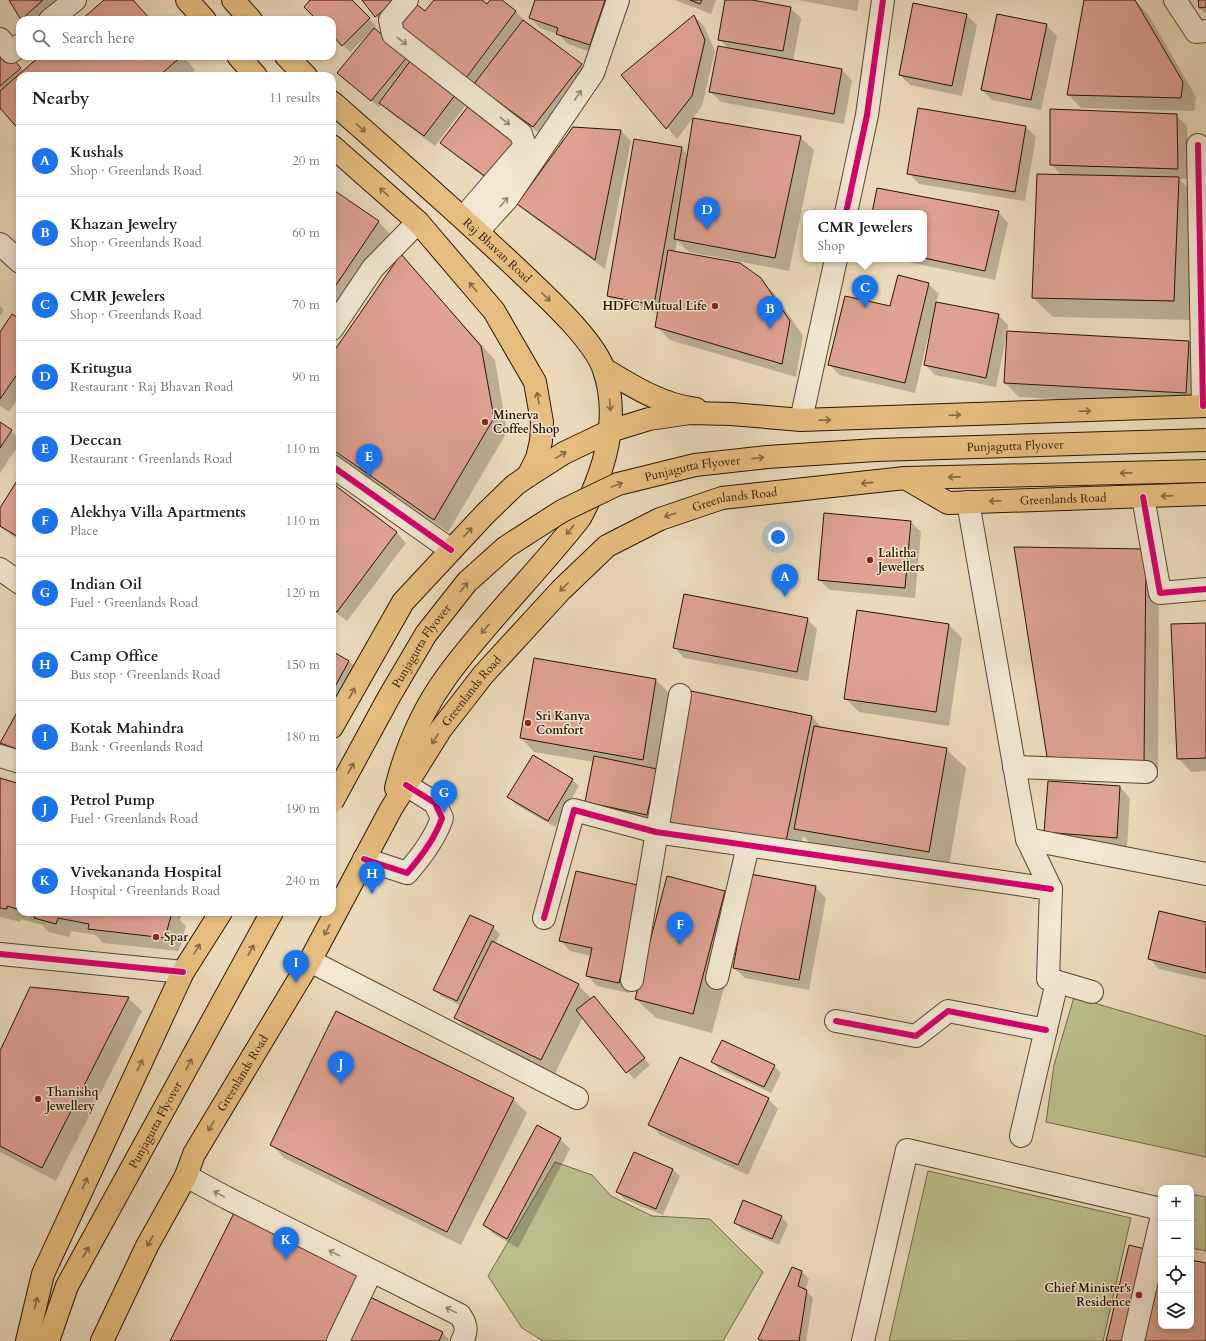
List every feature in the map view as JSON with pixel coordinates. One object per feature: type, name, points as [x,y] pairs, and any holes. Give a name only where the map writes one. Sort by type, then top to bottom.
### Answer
[{"type":"main road","points":[[187,0],[201,16]]},
{"type":"main road","points":[[232,0],[247,16]]},
{"type":"main road","points":[[242,60],[252,72]]},
{"type":"main road","points":[[290,60],[302,72]]},
{"type":"main road","name":"Raj Bhavan Road","points":[[336,106],[470,224],[571,322],[596,355],[604,369],[610,410],[610,431]]},
{"type":"main road","points":[[336,150],[418,222],[494,311],[535,382],[542,422],[541,441],[537,458],[528,476]]},
{"type":"main road","points":[[604,369],[643,393],[686,408],[731,414],[801,420],[1204,406]]},
{"type":"main road","points":[[336,720],[403,602],[485,514],[515,485],[564,453],[610,431],[649,419],[690,413],[731,414]]},
{"type":"main road","name":"Greenlands Road","points":[[391,809],[404,758],[422,718],[447,676],[580,518],[595,490],[605,461],[610,431]]},
{"type":"main road","name":"Punjagutta Flyover","points":[[336,795],[389,697],[426,634],[467,582],[506,547],[562,511],[618,484],[695,464],[767,457],[884,450],[1206,440]]},
{"type":"main road","points":[[905,478],[1206,471]]},
{"type":"main road","name":"Greenlands Road","points":[[336,912],[391,809],[441,729],[483,675],[561,590],[607,546],[660,519],[722,498],[905,478],[948,503],[1206,494]]},
{"type":"main road","points":[[27,1341],[43,1274],[183,972],[218,916]]},
{"type":"main road","name":"Punjagutta Flyover","points":[[48,1341],[67,1286],[270,916]]},
{"type":"main road","name":"Greenlands Road","points":[[102,1341],[147,1246],[186,1176],[194,1154],[310,961],[334,916]]},
{"type":"street","points":[[55,16],[75,0]]},
{"type":"street","points":[[407,0],[390,20],[393,34],[521,134],[525,146],[470,224]]},
{"type":"street","points":[[470,224],[507,199],[593,73],[618,0]]},
{"type":"street","points":[[847,210],[867,115],[883,0]]},
{"type":"street","points":[[1176,0],[1196,32],[1206,31]]},
{"type":"street","points":[[0,39],[11,52],[16,48]]},
{"type":"street","points":[[1198,145],[1204,406]]},
{"type":"street","points":[[336,323],[373,268],[418,222]]},
{"type":"street","points":[[0,244],[16,258]]},
{"type":"street","points":[[801,420],[835,262]]},
{"type":"street","points":[[336,469],[451,550]]},
{"type":"street","points":[[1143,497],[1160,593],[1206,589]]},
{"type":"street","points":[[968,502],[1027,839],[1051,889],[1048,979],[1092,992]]},
{"type":"street","points":[[0,569],[16,580]]},
{"type":"street","points":[[632,980],[680,695]]},
{"type":"street","points":[[0,756],[16,761]]},
{"type":"street","points":[[1014,767],[1146,772]]},
{"type":"street","points":[[364,859],[407,873],[416,863],[438,831],[442,818],[435,803],[406,785]]},
{"type":"street","points":[[544,918],[574,810],[656,832],[1051,889]]},
{"type":"street","points":[[1027,839],[1206,874]]},
{"type":"street","points":[[717,978],[748,846]]},
{"type":"street","points":[[0,954],[183,972]]},
{"type":"street","points":[[310,961],[577,1098]]},
{"type":"street","points":[[1021,1136],[1057,982]]},
{"type":"street","points":[[836,1021],[916,1036],[948,1011],[1046,1030]]},
{"type":"street","points":[[862,1341],[907,1150],[1158,1208]]},
{"type":"street","points":[[186,1176],[371,1272],[460,1315],[466,1327],[465,1335],[462,1341]]},
{"type":"street","points":[[1133,1341],[1161,1221]]},
{"type":"street","points":[[338,1341],[371,1272]]},
{"type":"green space","points":[[1074,997],[1206,1036],[1206,1157],[1046,1122],[1054,1065]]},
{"type":"green space","points":[[555,1162],[592,1175],[611,1196],[652,1216],[710,1219],[763,1272],[723,1341],[543,1341],[522,1328],[488,1276]]},
{"type":"green space","points":[[928,1171],[1131,1218],[1103,1341],[889,1341]]},
{"type":"green space","points":[[1194,1195],[1206,1197],[1206,1251],[1194,1249]]},
{"type":"building","points":[[9,0],[43,0],[25,16],[19,16]]},
{"type":"building","points":[[104,0],[133,0],[147,16],[86,16]]},
{"type":"building","points":[[310,0],[352,0],[370,18],[342,46],[336,39],[336,16],[313,16],[304,7]]},
{"type":"building","points":[[362,0],[397,0],[375,17]]},
{"type":"building","points":[[434,0],[482,0],[487,4],[490,0],[502,0],[516,11],[466,78],[398,27],[415,3],[425,11]]},
{"type":"building","points":[[535,0],[605,0],[590,45],[556,34],[558,28],[529,18]]},
{"type":"building","points":[[690,0],[702,0],[700,4]]},
{"type":"building","points":[[725,0],[752,0],[791,7],[783,51],[718,40]]},
{"type":"building","points":[[1084,0],[1135,0],[1183,82],[1181,98],[1067,95]]},
{"type":"building","points":[[1198,0],[1206,0],[1206,7],[1199,8]]},
{"type":"building","points":[[913,3],[967,14],[952,86],[899,75]]},
{"type":"building","points":[[997,14],[1047,24],[1031,100],[981,90]]},
{"type":"building","points":[[694,15],[705,40],[692,96],[666,129],[621,75]]},
{"type":"building","points":[[523,20],[582,64],[533,127],[474,84]]},
{"type":"building","points":[[374,28],[408,56],[371,101],[337,73]]},
{"type":"building","points":[[0,45],[21,68],[0,86]]},
{"type":"building","points":[[718,46],[842,69],[834,114],[709,92]]},
{"type":"building","points":[[35,60],[177,60],[164,72],[22,72]]},
{"type":"building","points":[[411,60],[456,94],[424,136],[379,103]]},
{"type":"building","points":[[16,77],[16,126],[0,108],[0,91]]},
{"type":"building","points":[[469,105],[519,143],[490,180],[440,143]]},
{"type":"building","points":[[918,108],[1026,126],[1015,192],[907,174]]},
{"type":"building","points":[[1050,109],[1177,114],[1178,169],[1050,165]]},
{"type":"building","points":[[693,118],[801,136],[775,258],[674,239]]},
{"type":"building","points":[[573,127],[621,130],[595,260],[517,204]]},
{"type":"building","points":[[634,139],[682,147],[654,305],[607,296]]},
{"type":"building","points":[[1037,174],[1179,177],[1174,301],[1032,298]]},
{"type":"building","points":[[877,188],[999,211],[985,271],[927,259],[927,210],[873,210]]},
{"type":"building","points":[[336,192],[379,221],[336,285]]},
{"type":"building","points":[[668,250],[740,263],[761,278],[790,321],[782,364],[655,327]]},
{"type":"building","points":[[401,254],[481,346],[494,418],[434,520],[336,452],[336,348]]},
{"type":"building","points":[[898,275],[929,283],[905,383],[828,365],[845,296],[890,306]]},
{"type":"building","points":[[936,302],[999,314],[986,378],[924,365]]},
{"type":"building","points":[[12,314],[16,316],[16,376],[0,399],[0,332]]},
{"type":"building","points":[[1007,331],[1189,341],[1186,393],[1004,383]]},
{"type":"building","points":[[0,422],[12,430],[0,448]]},
{"type":"building","points":[[16,482],[16,536],[0,526],[0,508]]},
{"type":"building","points":[[336,486],[397,532],[337,612],[336,611]]},
{"type":"building","points":[[824,513],[911,521],[905,588],[818,580]]},
{"type":"building","points":[[1014,547],[1146,549],[1144,765],[1047,757]]},
{"type":"building","points":[[684,594],[808,618],[797,672],[673,648]]},
{"type":"building","points":[[857,610],[949,624],[936,712],[844,699]]},
{"type":"building","points":[[1206,623],[1206,758],[1177,759],[1171,624]]},
{"type":"building","points":[[336,653],[349,661],[336,685]]},
{"type":"building","points":[[534,658],[656,679],[643,760],[520,738]]},
{"type":"building","points":[[691,691],[812,716],[785,846],[664,821]]},
{"type":"building","points":[[16,714],[16,749],[0,743]]},
{"type":"building","points":[[814,726],[947,748],[929,852],[794,829]]},
{"type":"building","points":[[533,755],[573,779],[548,821],[507,797]]},
{"type":"building","points":[[594,756],[657,769],[647,815],[585,802]]},
{"type":"building","points":[[0,778],[16,783],[16,909],[7,906],[7,909],[0,908]]},
{"type":"building","points":[[1048,781],[1120,786],[1117,838],[1044,832]]},
{"type":"building","points":[[576,871],[642,886],[619,983],[586,976],[592,948],[559,941]]},
{"type":"building","points":[[750,874],[816,886],[799,980],[733,968]]},
{"type":"building","points":[[667,876],[725,891],[693,1014],[635,999]]},
{"type":"building","points":[[1159,911],[1206,922],[1206,973],[1148,959]]},
{"type":"building","points":[[470,915],[494,926],[457,1001],[433,990]]},
{"type":"building","points":[[35,916],[171,916],[165,938],[88,929],[89,924],[58,918],[56,924],[34,918]]},
{"type":"building","points":[[492,941],[579,984],[541,1060],[454,1018]]},
{"type":"building","name":"Thanishq Jewellery","points":[[30,987],[129,997],[42,1168],[0,1146],[0,1051]]},
{"type":"building","points":[[594,996],[645,1058],[626,1073],[576,1010]]},
{"type":"building","points":[[336,1011],[514,1098],[447,1232],[270,1145]]},
{"type":"building","points":[[722,1040],[775,1065],[764,1087],[711,1062]]},
{"type":"building","points":[[680,1057],[769,1098],[738,1165],[648,1125]]},
{"type":"building","points":[[537,1125],[561,1138],[507,1239],[483,1225]]},
{"type":"building","points":[[634,1152],[673,1169],[656,1209],[616,1192]]},
{"type":"building","points":[[743,1200],[782,1216],[772,1239],[734,1223]]},
{"type":"building","points":[[236,1209],[363,1271],[329,1341],[170,1341]]},
{"type":"building","name":"Chief Minister's Residence","points":[[1129,1245],[1158,1252],[1158,1329],[1194,1329],[1194,1261],[1206,1263],[1206,1341],[1106,1341]]},
{"type":"building","points":[[792,1267],[802,1271],[798,1286],[807,1290],[799,1341],[763,1341],[758,1339]]},
{"type":"building","points":[[368,1296],[443,1332],[439,1341],[346,1341]]},
{"type":"cycle path","points":[[847,210],[867,115],[883,0]]},
{"type":"cycle path","points":[[1198,145],[1203,406]]},
{"type":"cycle path","points":[[336,469],[451,550]]},
{"type":"cycle path","points":[[1143,497],[1160,593],[1206,589]]},
{"type":"cycle path","points":[[364,859],[407,873],[432,840],[442,818],[435,803],[406,785]]},
{"type":"cycle path","points":[[544,918],[574,810],[656,832],[1051,889]]},
{"type":"cycle path","points":[[0,954],[183,972]]},
{"type":"cycle path","points":[[836,1021],[916,1036],[948,1011],[1046,1030]]},
{"type":"place","name":"Kritugua","points":[[707,230]]},
{"type":"place","name":"HDFC Mutual Life","points":[[715,306]]},
{"type":"place","name":"CMR Jewelers","points":[[865,308]]},
{"type":"place","name":"Khazan Jewelry","points":[[770,329]]},
{"type":"place","name":"Minerva Coffee Shop","points":[[485,422]]},
{"type":"place","name":"Deccan","points":[[369,477]]},
{"type":"place","name":"Lalitha Jewellers","points":[[870,560]]},
{"type":"place","name":"Kushals","points":[[785,597]]},
{"type":"place","name":"Sri Kanya Comfort","points":[[528,723]]},
{"type":"place","name":"Indian Oil","points":[[444,813]]},
{"type":"place","name":"Camp Office","points":[[372,894]]},
{"type":"place","name":"Spar","points":[[156,937]]},
{"type":"place","name":"Alekhya Villa Apartments","points":[[680,945]]},
{"type":"place","name":"Kotak Mahindra","points":[[296,983]]},
{"type":"place","name":"Petrol Pump","points":[[341,1084]]},
{"type":"place","name":"Thanishq Jewellery","points":[[38,1099]]},
{"type":"place","name":"Vivekananda Hospital","points":[[286,1260]]},
{"type":"place","name":"Chief Minister's Residence","points":[[1139,1295]]}]
